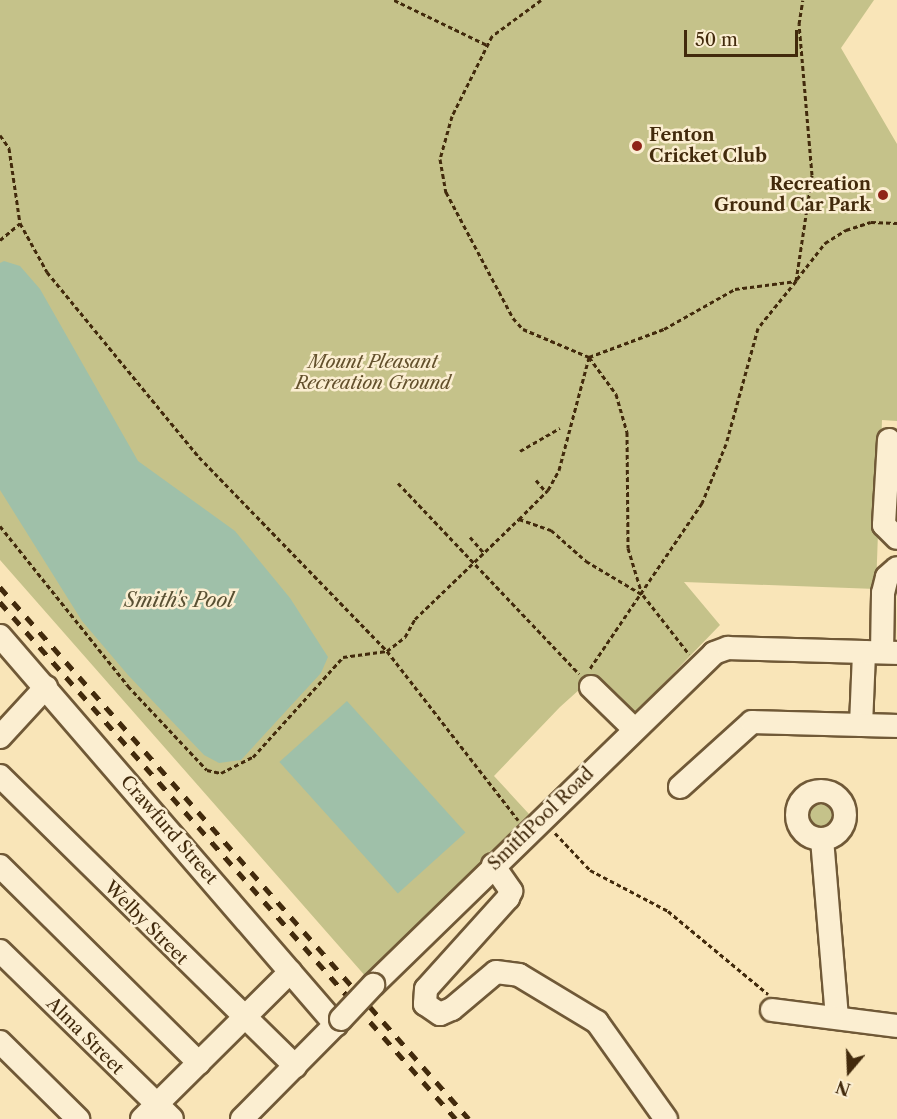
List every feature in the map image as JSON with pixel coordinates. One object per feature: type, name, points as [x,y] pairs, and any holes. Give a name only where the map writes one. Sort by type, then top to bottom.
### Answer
[{"type":"street","points":[[889,440],[884,525],[897,538]]},
{"type":"street","points":[[861,725],[881,652],[884,593],[897,568]]},
{"type":"street","name":"Crawfurd Street","points":[[0,636],[290,972],[338,1022]]},
{"type":"street","name":"SmithPool Road","points":[[242,1119],[534,824],[699,667],[728,648],[881,652]]},
{"type":"street","points":[[589,685],[634,729]]},
{"type":"street","points":[[0,737],[46,687]]},
{"type":"street","points":[[680,787],[752,722],[897,726]]},
{"type":"street","name":"Welby Street","points":[[0,776],[242,1019],[295,1066]]},
{"type":"street","points":[[822,839],[837,1016]]},
{"type":"street","points":[[493,865],[511,891],[508,898],[426,989],[425,1005],[440,1014],[452,1010],[496,972],[519,975],[597,1022],[666,1119]]},
{"type":"street","points":[[0,866],[199,1063]]},
{"type":"street","name":"Alma Street","points":[[0,951],[156,1114]]},
{"type":"street","points":[[156,1114],[199,1063],[290,972]]},
{"type":"street","points":[[772,1010],[837,1016],[897,1026]]},
{"type":"street","points":[[0,1042],[78,1119]]},
{"type":"path","points":[[394,0],[487,45]]},
{"type":"path","points":[[542,0],[506,20],[487,45],[452,116],[440,176],[513,318],[524,328],[589,357],[616,394],[627,432],[628,548],[643,595],[699,667]]},
{"type":"path","points":[[796,281],[812,175],[799,24],[803,0]]},
{"type":"path","points":[[0,135],[9,148],[20,224],[47,272],[199,457],[387,651],[534,824],[590,870],[668,911],[746,971],[770,995],[772,1010]]},
{"type":"path","points":[[398,483],[589,685],[603,644],[643,595],[713,480],[758,328],[825,243],[846,230],[871,222],[897,223]]},
{"type":"path","points":[[0,240],[20,224]]},
{"type":"path","points":[[589,357],[664,329],[735,289],[796,281]]},
{"type":"path","points":[[0,526],[128,686],[207,770],[236,770],[253,757],[343,657],[387,651],[471,562],[546,492],[559,470],[589,357]]},
{"type":"path","points":[[520,451],[560,428]]},
{"type":"path","points":[[536,480],[546,492]]},
{"type":"path","points":[[519,519],[551,530],[586,561],[643,595]]},
{"type":"path","points":[[470,537],[483,552]]},
{"type":"green space","name":"Mount Pleasant Recreation Ground","points":[[0,0],[874,0],[841,48],[897,144],[897,421],[882,420],[876,589],[684,582],[720,625],[630,718],[590,680],[560,707],[494,776],[529,814],[367,978],[0,560]]},
{"type":"green space","points":[[821,798],[833,803],[838,815],[833,827],[821,832],[809,827],[804,815],[809,803]]},
{"type":"water","name":"Smith's Pool","points":[[4,261],[20,266],[40,289],[138,461],[235,531],[290,598],[328,657],[321,673],[241,760],[219,763],[204,755],[128,675],[82,621],[0,490],[0,263]]},
{"type":"water","points":[[347,701],[465,833],[398,893],[279,762]]},
{"type":"railway","points":[[0,587],[469,1119]]},
{"type":"railway","points":[[0,602],[456,1119]]},
{"type":"place","name":"Fenton Cricket Club","points":[[637,146]]},
{"type":"place","name":"Recreation Ground Car Park","points":[[883,195]]}]
